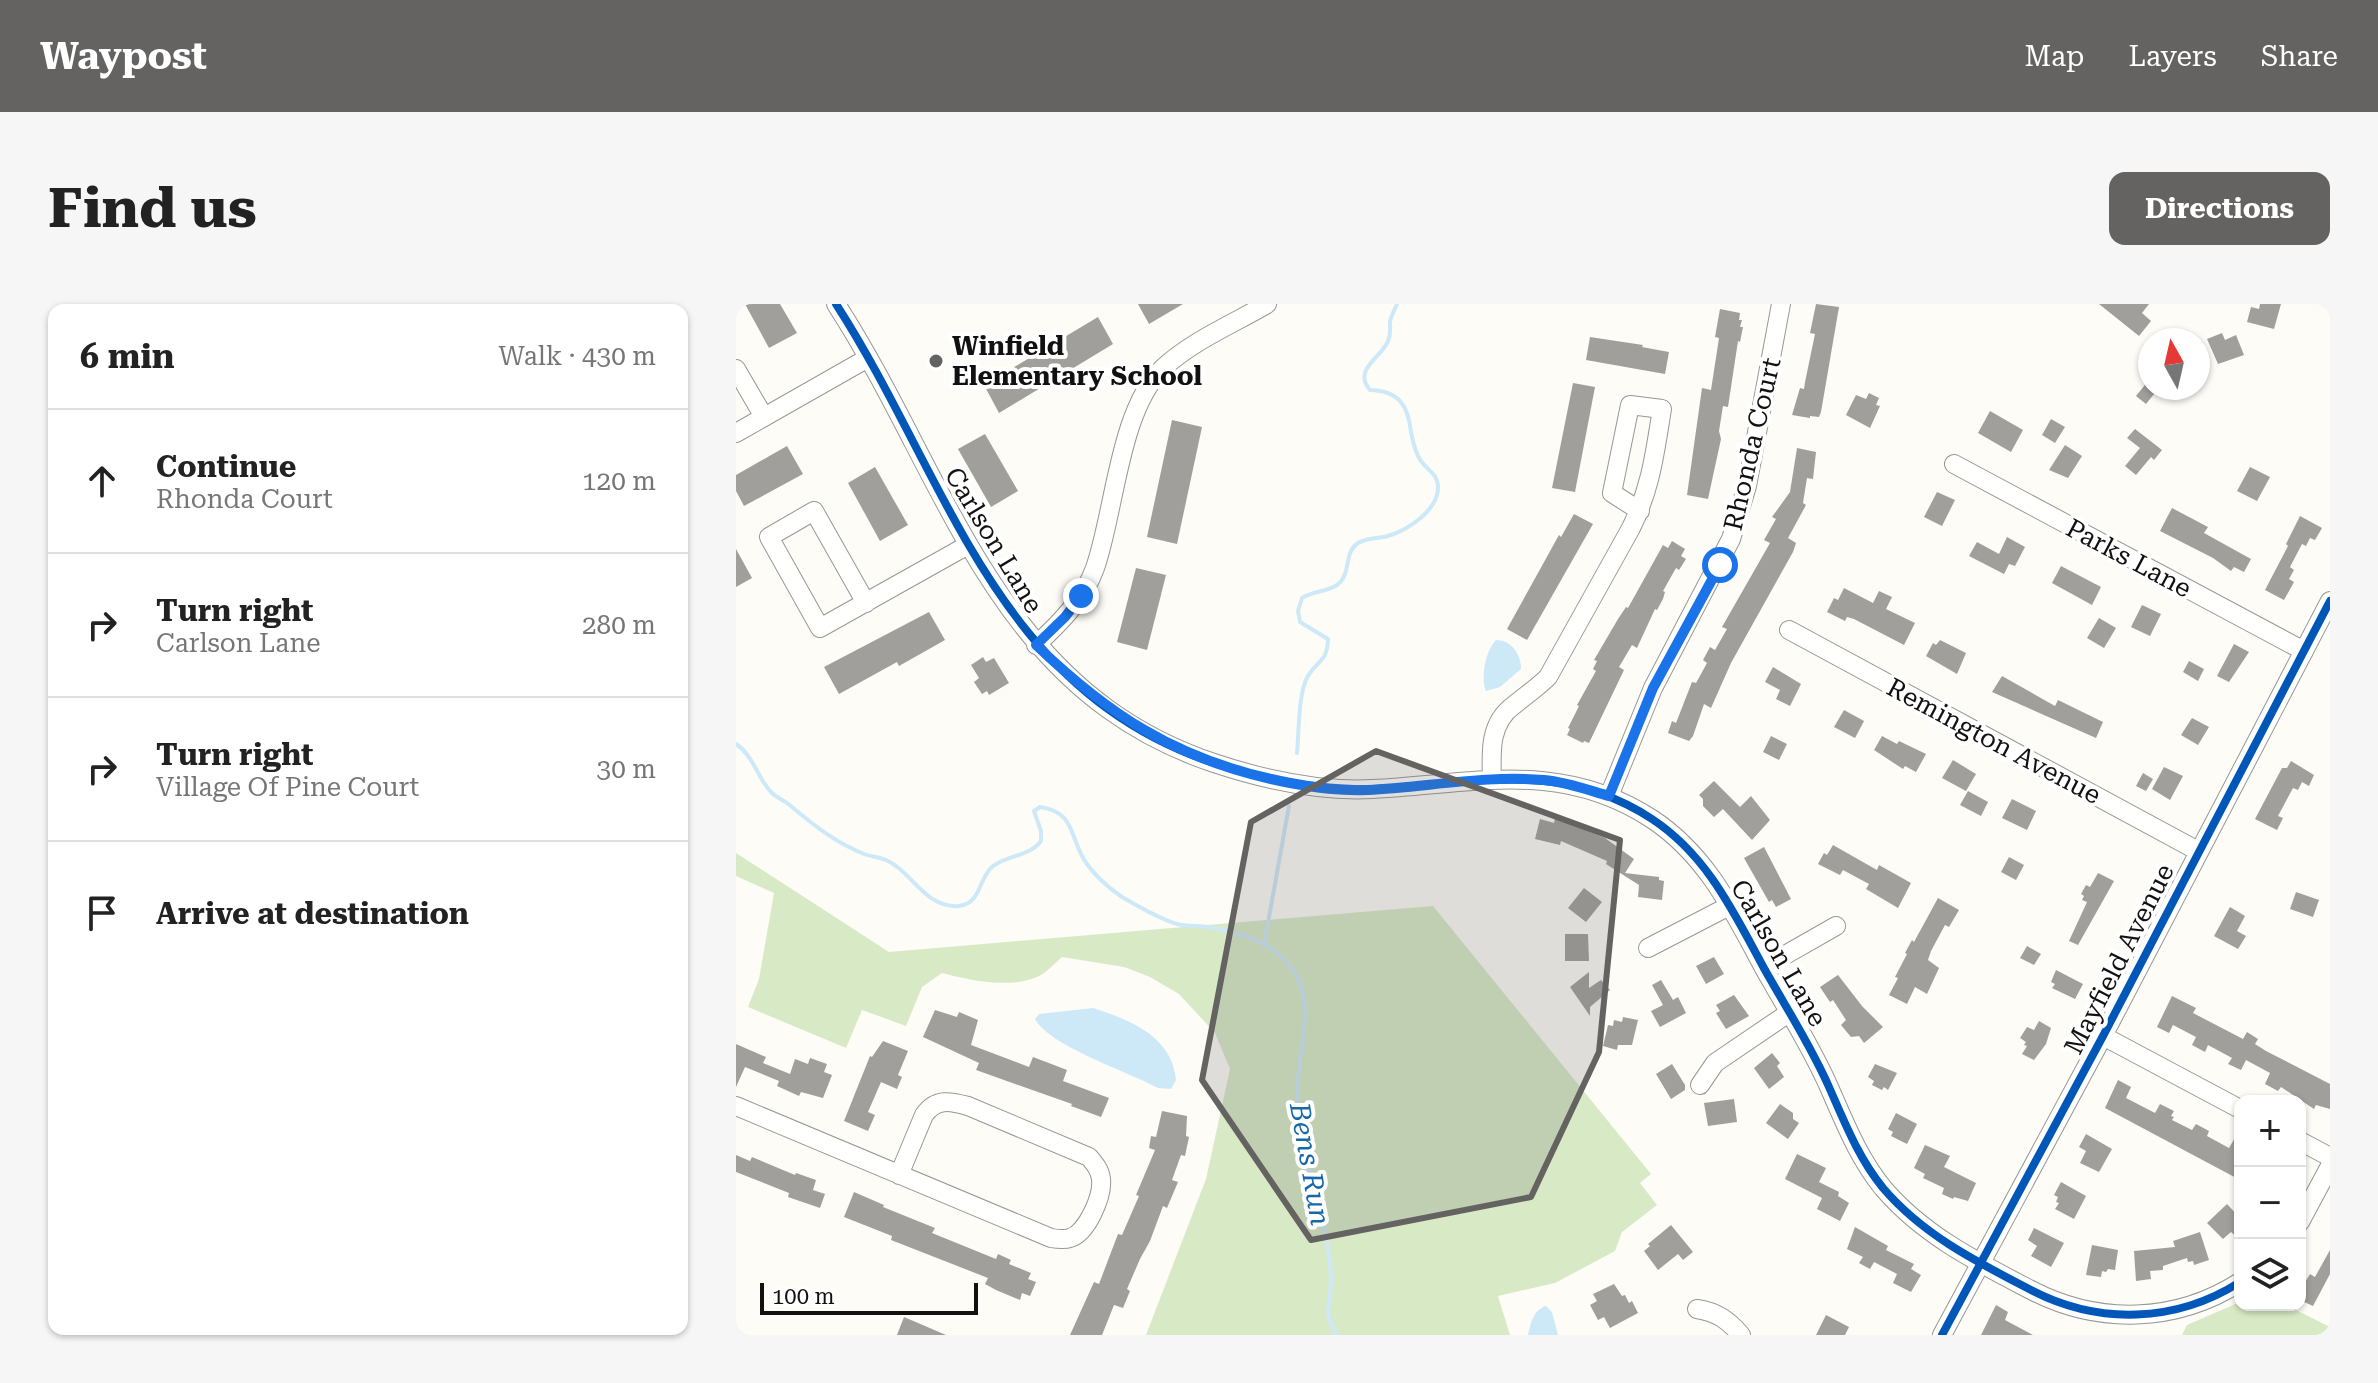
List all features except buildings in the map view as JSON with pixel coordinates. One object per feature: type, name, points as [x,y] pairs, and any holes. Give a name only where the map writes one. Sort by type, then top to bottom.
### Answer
[{"type":"street","points":[[1036,645],[1065,617],[1081,596],[1094,569],[1134,415],[1146,390],[1162,369],[1184,351],[1267,304]]},
{"type":"street","name":"Rhonda Court","points":[[1609,796],[1653,688],[1720,565],[1740,513],[1781,304]]},
{"type":"street","name":"Carlson Lane","points":[[844,307],[968,545],[997,592],[1036,645],[1081,687],[1152,735],[1192,756],[1239,772],[1298,784],[1363,790],[1492,780],[1548,780],[1609,796],[1651,819],[1682,842],[1708,871],[1731,905],[1790,1012],[1830,1088],[1860,1156],[1902,1209],[1931,1234],[2048,1299],[2075,1309],[2124,1315],[2165,1312],[2201,1302],[2234,1285]]},
{"type":"street","points":[[736,433],[868,358]]},
{"type":"street","points":[[736,369],[764,417]]},
{"type":"street","points":[[1492,780],[1491,747],[1498,724],[1512,706],[1548,677],[1640,511],[1651,482],[1662,409],[1630,405],[1612,493],[1640,511]]},
{"type":"street","name":"Parks Lane","points":[[1954,464],[2304,651]]},
{"type":"street","points":[[866,603],[814,511],[769,537],[820,628],[866,603],[968,545]]},
{"type":"street","name":"Mayfield Avenue","points":[[1942,1335],[2103,1036],[2330,601]]},
{"type":"street","name":"Remington Avenue","points":[[1789,630],[2198,851]]},
{"type":"street","points":[[1648,948],[1731,905]]},
{"type":"street","points":[[1764,967],[1836,926]]},
{"type":"street","points":[[1700,1085],[1715,1063],[1790,1012]]},
{"type":"street","points":[[2103,1036],[2234,1106]]},
{"type":"street","points":[[736,1106],[899,1175],[1051,1238],[1067,1240],[1079,1234],[1087,1225],[1102,1188],[1098,1166],[1089,1157],[948,1100],[930,1107],[924,1115],[899,1175]]},
{"type":"street","points":[[2306,1144],[2330,1157]]},
{"type":"street","points":[[2306,1211],[2330,1166]]},
{"type":"street","points":[[1697,1309],[1725,1319],[1741,1335]]},
{"type":"highlighted area","points":[[1376,751],[1620,840],[1599,1052],[1531,1197],[1311,1240],[1202,1080],[1251,822]]},
{"type":"green space","points":[[736,853],[889,952],[1433,906],[1651,1174],[1640,1183],[1657,1205],[1622,1232],[1615,1251],[1555,1283],[1498,1296],[1510,1335],[1146,1335],[1206,1179],[1230,1069],[1215,1033],[1179,994],[1150,977],[1124,967],[1062,957],[1047,971],[1026,981],[977,981],[942,973],[922,987],[906,1026],[862,1010],[846,1048],[748,1007],[759,979],[774,893],[736,876]]},
{"type":"green space","points":[[2234,1305],[2234,1311],[2298,1311],[2330,1327],[2330,1335],[2182,1335],[2187,1325]]},
{"type":"water","points":[[1496,640],[1514,649],[1521,669],[1500,687],[1486,691],[1485,664]]},
{"type":"water","points":[[1093,1008],[1134,1024],[1158,1041],[1173,1065],[1176,1080],[1171,1089],[1158,1088],[1072,1048],[1043,1029],[1035,1019],[1039,1014]]},
{"type":"water","points":[[1546,1306],[1552,1312],[1558,1335],[1528,1335],[1535,1314]]},
{"type":"waterway","points":[[1297,753],[1305,683],[1324,657],[1328,639],[1300,622],[1298,611],[1302,598],[1337,585],[1342,580],[1353,547],[1413,524],[1428,511],[1437,495],[1437,482],[1417,454],[1404,407],[1395,397],[1370,390],[1365,383],[1366,370],[1388,341],[1397,304]]},
{"type":"waterway","name":"Bens Run","points":[[736,744],[774,794],[842,844],[897,866],[937,902],[959,906],[966,904],[976,895],[993,866],[1036,846],[1041,841],[1041,831],[1034,811],[1040,807],[1052,810],[1066,821],[1087,864],[1122,897],[1177,924],[1208,927],[1251,938],[1284,959],[1296,975],[1305,1010],[1297,1085],[1298,1113],[1326,1239],[1331,1277],[1328,1313],[1337,1335]]},
{"type":"waterway","points":[[1264,945],[1289,806]]},
{"type":"cycle path","points":[[836,304],[984,571],[1027,631],[1078,685],[1139,729],[1214,763],[1253,775],[1313,787],[1373,789],[1516,780],[1584,788],[1618,800],[1672,834],[1718,887],[1814,1057],[1866,1164],[1883,1188],[1915,1220],[1991,1269],[2031,1290],[2083,1309],[2110,1314],[2163,1312],[2215,1296],[2234,1285]]},
{"type":"cycle path","points":[[1942,1335],[2103,1036],[2330,601]]},
{"type":"place","name":"Winfield Elementary School","points":[[936,361]]},
{"type":"route","points":[[1081,596],[1065,617],[1036,645],[1071,679],[1112,710],[1192,756],[1239,772],[1320,787],[1363,790],[1516,778],[1548,780],[1609,796],[1653,688],[1720,565]]}]
